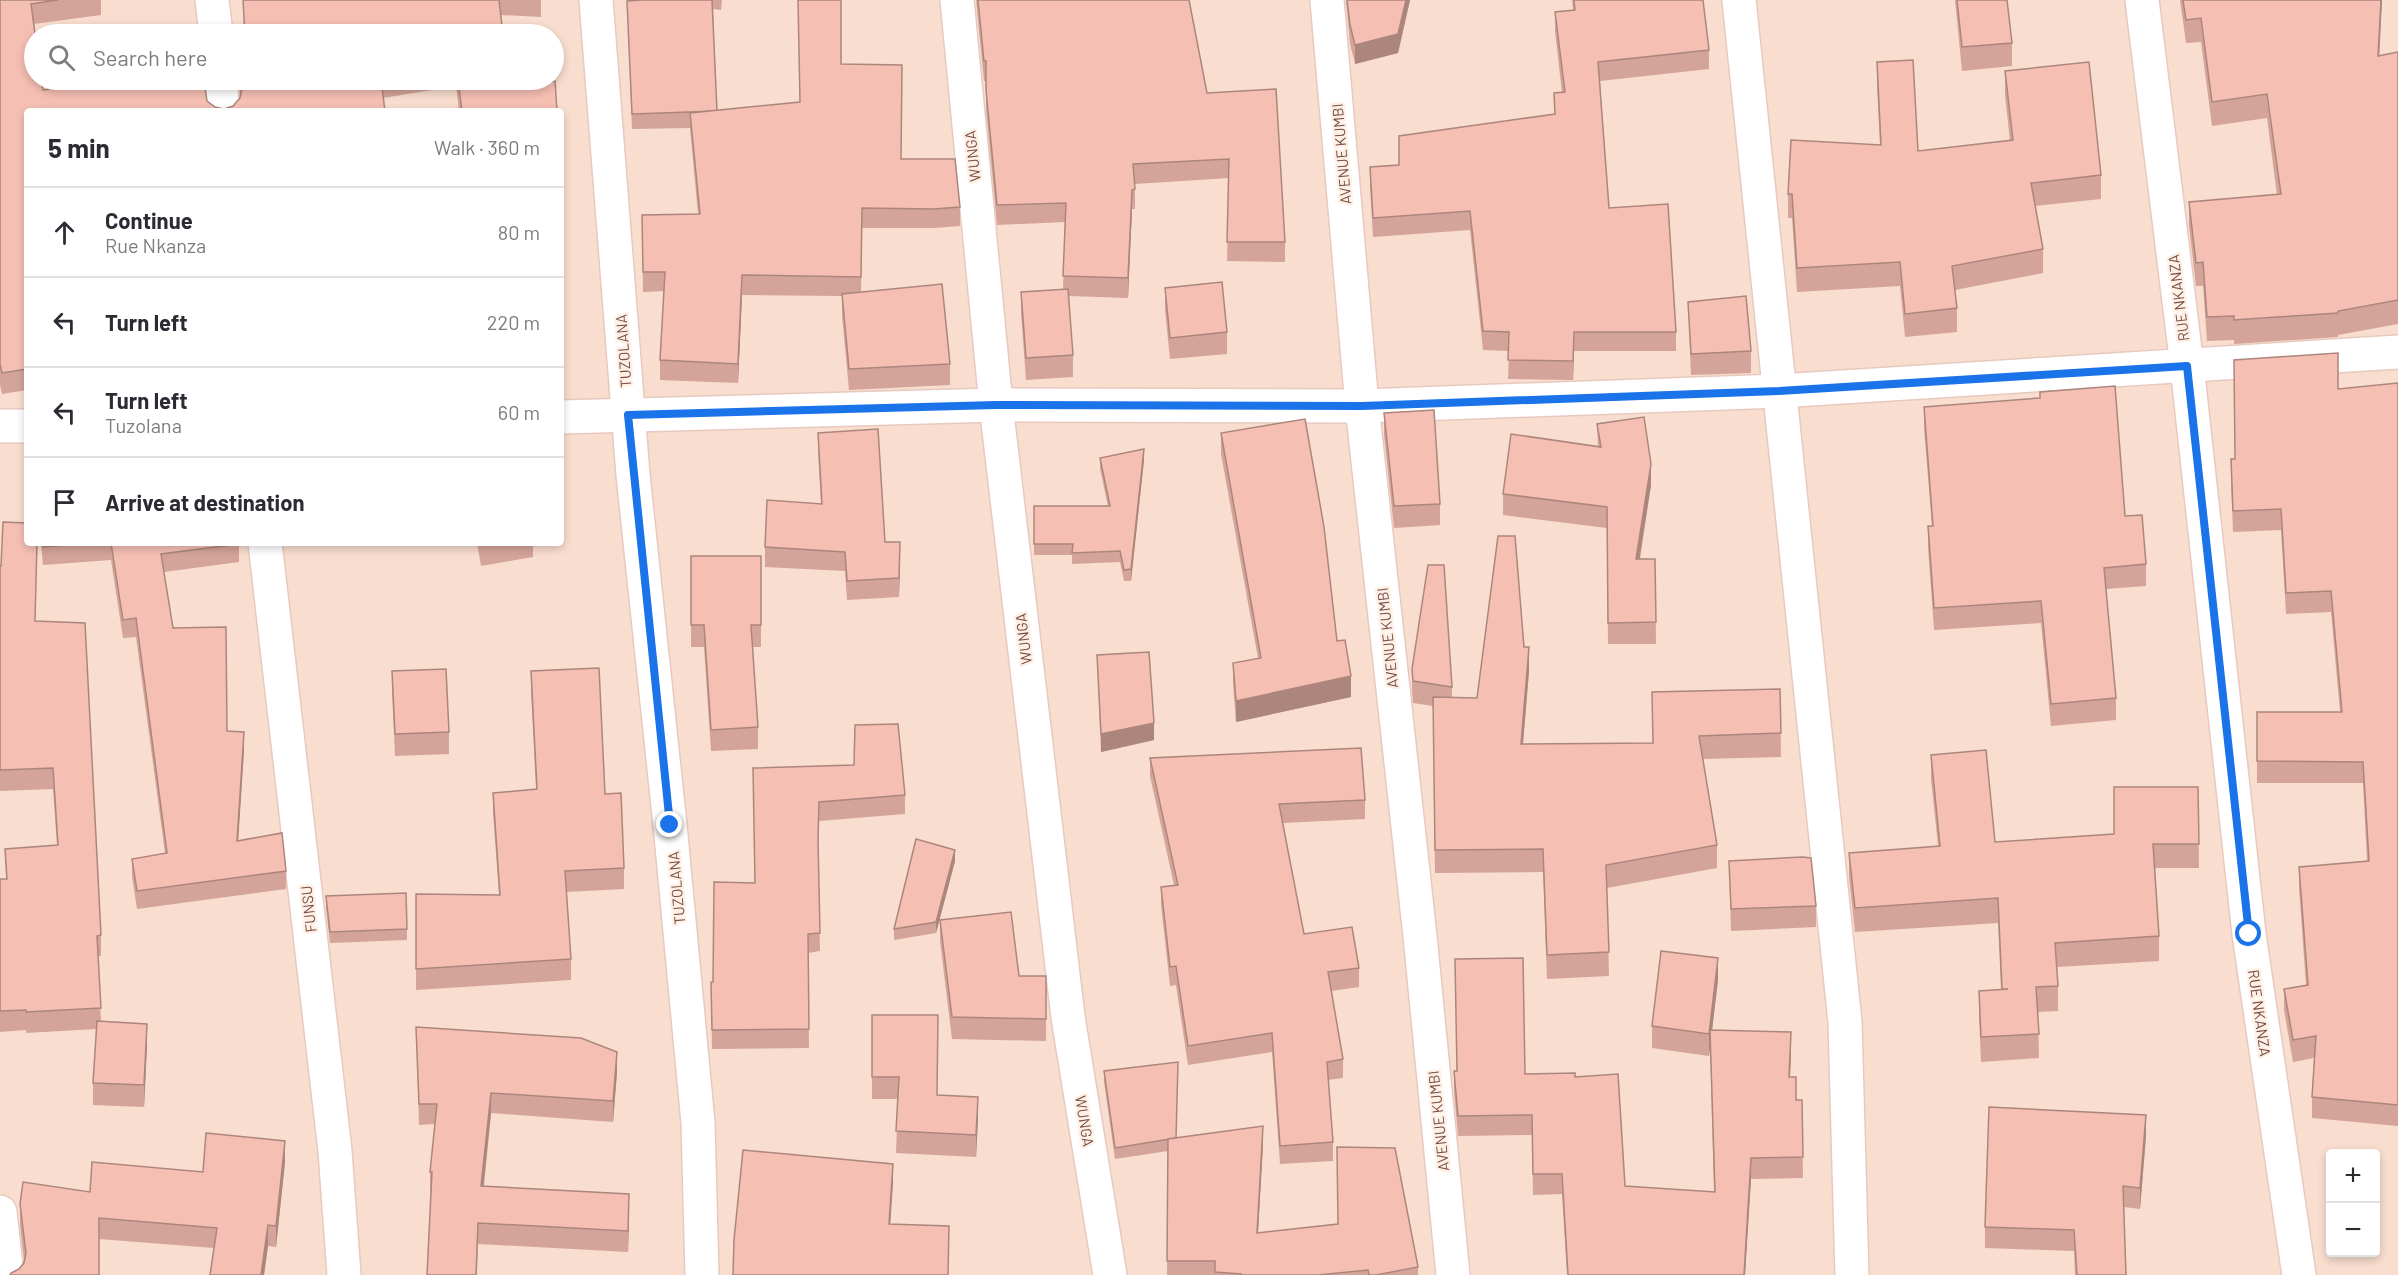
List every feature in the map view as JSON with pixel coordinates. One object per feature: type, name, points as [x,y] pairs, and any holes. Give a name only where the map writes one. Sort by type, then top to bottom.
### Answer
[{"type":"street","points":[[212,0],[215,24]]},
{"type":"street","name":"TUZOLANA","points":[[596,0],[628,415],[698,1123],[702,1275]]},
{"type":"street","name":"WUNGA","points":[[957,0],[996,405],[1068,1017],[1110,1275]]},
{"type":"street","name":"AVENUE KUMBI","points":[[1327,0],[1362,406],[1420,936],[1452,1275]]},
{"type":"street","points":[[1740,0],[1845,1022],[1852,1275]]},
{"type":"street","name":"RUE NKANZA","points":[[2142,0],[2187,366],[2249,934],[2299,1275]]},
{"type":"street","points":[[221,90],[223,108]]},
{"type":"street","points":[[564,417],[996,405],[1362,406],[1779,391],[2398,352]]},
{"type":"street","points":[[0,426],[24,426]]},
{"type":"street","name":"FUNSU","points":[[265,546],[274,639],[332,1127],[344,1275]]},
{"type":"street","points":[[0,1212],[7,1275]]},
{"type":"shaded area","points":[[0,0],[2398,0],[2398,1275],[0,1275]]},
{"type":"building","points":[[0,0],[58,0],[31,4],[34,24],[24,24],[24,90],[205,90],[207,101],[220,108],[24,108],[24,369],[2,373],[0,364]]},
{"type":"building","points":[[243,0],[499,0],[502,24],[244,24]]},
{"type":"building","points":[[712,0],[717,111],[632,114],[627,1]]},
{"type":"building","points":[[798,0],[841,0],[841,64],[902,65],[901,159],[955,159],[960,207],[862,208],[861,277],[742,275],[738,364],[660,360],[665,272],[643,272],[642,215],[700,214],[690,113],[800,102]]},
{"type":"building","points":[[978,0],[1189,0],[1207,93],[1276,89],[1285,242],[1227,242],[1229,159],[1133,164],[1135,189],[1132,190],[1128,278],[1063,276],[1066,203],[997,205],[986,90],[986,61],[984,61]]},
{"type":"building","points":[[1347,0],[1406,0],[1398,34],[1355,45]]},
{"type":"building","points":[[1574,0],[1703,0],[1709,50],[1598,62],[1609,208],[1668,204],[1676,332],[1574,332],[1573,361],[1508,360],[1509,332],[1483,331],[1470,211],[1373,218],[1370,167],[1399,165],[1399,136],[1555,114],[1554,93],[1565,92],[1555,12],[1575,10]]},
{"type":"building","points":[[1957,0],[2007,0],[2012,43],[1962,47]]},
{"type":"building","points":[[2183,0],[2381,0],[2378,56],[2398,52],[2398,300],[2338,311],[2338,313],[2234,320],[2234,316],[2207,317],[2203,262],[2196,263],[2189,202],[2281,194],[2267,94],[2212,102],[2201,18],[2186,20]]},
{"type":"building","points":[[1913,60],[1918,151],[2013,140],[2005,71],[2089,62],[2101,175],[2031,183],[2043,249],[1952,266],[1957,308],[1905,314],[1900,262],[1797,268],[1792,194],[1788,194],[1791,140],[1881,145],[1877,62]]},
{"type":"building","points":[[242,90],[382,90],[385,108],[227,108],[233,106],[240,98]]},
{"type":"building","points":[[459,90],[556,90],[557,108],[462,108]]},
{"type":"building","points":[[1222,282],[1227,332],[1170,338],[1165,288]]},
{"type":"building","points":[[942,284],[950,364],[849,369],[842,294]]},
{"type":"building","points":[[1068,289],[1073,355],[1026,358],[1021,292]]},
{"type":"building","points":[[1746,296],[1751,351],[1691,354],[1688,302]]},
{"type":"building","points":[[2338,353],[2338,389],[2398,383],[2398,1105],[2312,1097],[2316,1036],[2293,1040],[2284,989],[2308,985],[2299,867],[2369,861],[2363,762],[2257,761],[2257,712],[2342,712],[2331,591],[2286,593],[2281,509],[2233,511],[2231,459],[2235,459],[2234,360]]},
{"type":"building","points":[[2115,386],[2125,516],[2142,515],[2146,564],[2104,568],[2116,698],[2051,704],[2041,601],[1934,608],[1928,526],[1933,526],[1924,407],[2040,398],[2040,392]]},
{"type":"building","points":[[1434,410],[1440,504],[1394,506],[1384,413]]},
{"type":"building","points":[[1644,417],[1651,464],[1636,559],[1655,559],[1656,622],[1608,623],[1607,507],[1503,494],[1511,434],[1601,447],[1597,424]]},
{"type":"building","points":[[1305,419],[1324,527],[1337,641],[1345,640],[1351,676],[1236,701],[1233,663],[1261,658],[1221,433]]},
{"type":"building","points":[[878,429],[885,542],[900,542],[899,578],[847,581],[845,552],[765,547],[767,500],[822,504],[818,433]]},
{"type":"building","points":[[1144,449],[1131,569],[1124,570],[1120,551],[1072,553],[1073,544],[1034,544],[1034,506],[1110,506],[1100,458]]},
{"type":"building","points":[[3,522],[24,523],[24,546],[37,546],[35,621],[85,623],[101,935],[97,936],[101,1008],[0,1011],[0,879],[7,879],[5,849],[58,845],[53,768],[0,770]]},
{"type":"building","points":[[1498,536],[1515,536],[1524,647],[1529,647],[1521,744],[1653,743],[1652,692],[1780,689],[1781,733],[1699,736],[1717,845],[1606,865],[1609,952],[1547,955],[1543,849],[1435,850],[1433,697],[1477,698]]},
{"type":"building","points":[[111,546],[223,546],[161,554],[173,628],[226,627],[227,731],[244,732],[237,841],[282,833],[286,871],[137,891],[132,859],[167,853],[136,618],[123,620]]},
{"type":"building","points":[[691,556],[761,556],[761,625],[751,625],[758,727],[711,730],[704,625],[691,625]]},
{"type":"building","points":[[1428,565],[1444,565],[1452,687],[1413,681],[1412,669]]},
{"type":"building","points":[[1149,652],[1154,723],[1101,734],[1097,655]]},
{"type":"building","points":[[599,668],[605,794],[621,793],[624,868],[565,871],[571,959],[416,969],[416,894],[500,895],[493,793],[537,789],[531,671]]},
{"type":"building","points":[[446,669],[449,732],[395,734],[392,671]]},
{"type":"building","points":[[898,724],[905,795],[819,802],[820,933],[808,934],[809,1029],[712,1030],[714,882],[755,883],[753,768],[854,765],[855,725]]},
{"type":"building","points":[[1361,748],[1365,800],[1279,804],[1304,934],[1352,927],[1359,968],[1328,972],[1343,1059],[1327,1062],[1333,1142],[1280,1146],[1272,1033],[1188,1046],[1176,966],[1170,967],[1161,887],[1178,885],[1150,758]]},
{"type":"building","points":[[1986,750],[1995,842],[2114,834],[2114,787],[2198,787],[2199,844],[2153,844],[2159,936],[2055,943],[2058,986],[2036,987],[2039,1034],[1981,1037],[1979,991],[2008,989],[2002,989],[1998,898],[1855,908],[1849,853],[1940,846],[1931,755]]},
{"type":"building","points":[[916,839],[955,850],[936,922],[894,929]]},
{"type":"building","points":[[1811,858],[1816,906],[1731,909],[1729,861]]},
{"type":"building","points":[[406,893],[407,929],[330,932],[326,896]]},
{"type":"building","points":[[1011,912],[1019,976],[1046,976],[1046,1019],[952,1017],[940,920]]},
{"type":"building","points":[[1661,951],[1718,958],[1709,1034],[1652,1026]]},
{"type":"building","points":[[1523,958],[1525,1074],[1575,1073],[1575,1077],[1618,1074],[1625,1186],[1715,1192],[1710,1030],[1791,1032],[1789,1077],[1796,1077],[1796,1100],[1802,1100],[1803,1157],[1751,1158],[1744,1275],[1568,1275],[1562,1174],[1533,1174],[1532,1115],[1458,1116],[1454,1071],[1457,1071],[1455,959]]},
{"type":"building","points":[[872,1015],[938,1015],[937,1095],[978,1097],[976,1135],[896,1131],[899,1077],[872,1077]]},
{"type":"building","points":[[97,1021],[147,1024],[144,1085],[93,1083]]},
{"type":"building","points":[[416,1027],[581,1038],[617,1052],[613,1101],[491,1093],[481,1186],[629,1194],[628,1231],[478,1223],[476,1275],[427,1275],[432,1172],[430,1172],[437,1104],[419,1104]]},
{"type":"building","points":[[1178,1062],[1176,1138],[1115,1148],[1104,1071]]},
{"type":"building","points":[[1989,1107],[2146,1115],[2140,1188],[2123,1186],[2126,1275],[2077,1275],[2074,1230],[1985,1227]]},
{"type":"building","points":[[1263,1126],[1257,1233],[1338,1224],[1337,1147],[1395,1148],[1418,1267],[1376,1275],[1369,1275],[1368,1270],[1318,1275],[1241,1275],[1215,1272],[1215,1261],[1167,1261],[1168,1139]]},
{"type":"building","points":[[206,1133],[285,1141],[276,1226],[268,1225],[261,1275],[210,1275],[217,1228],[99,1218],[99,1275],[10,1275],[24,1263],[26,1253],[20,1204],[23,1182],[90,1192],[92,1162],[203,1172]]},
{"type":"building","points":[[743,1150],[893,1164],[889,1224],[949,1226],[948,1275],[733,1275]]},
{"type":"route","points":[[670,825],[628,415],[996,405],[1362,406],[1779,391],[2187,366],[2249,934]]}]
